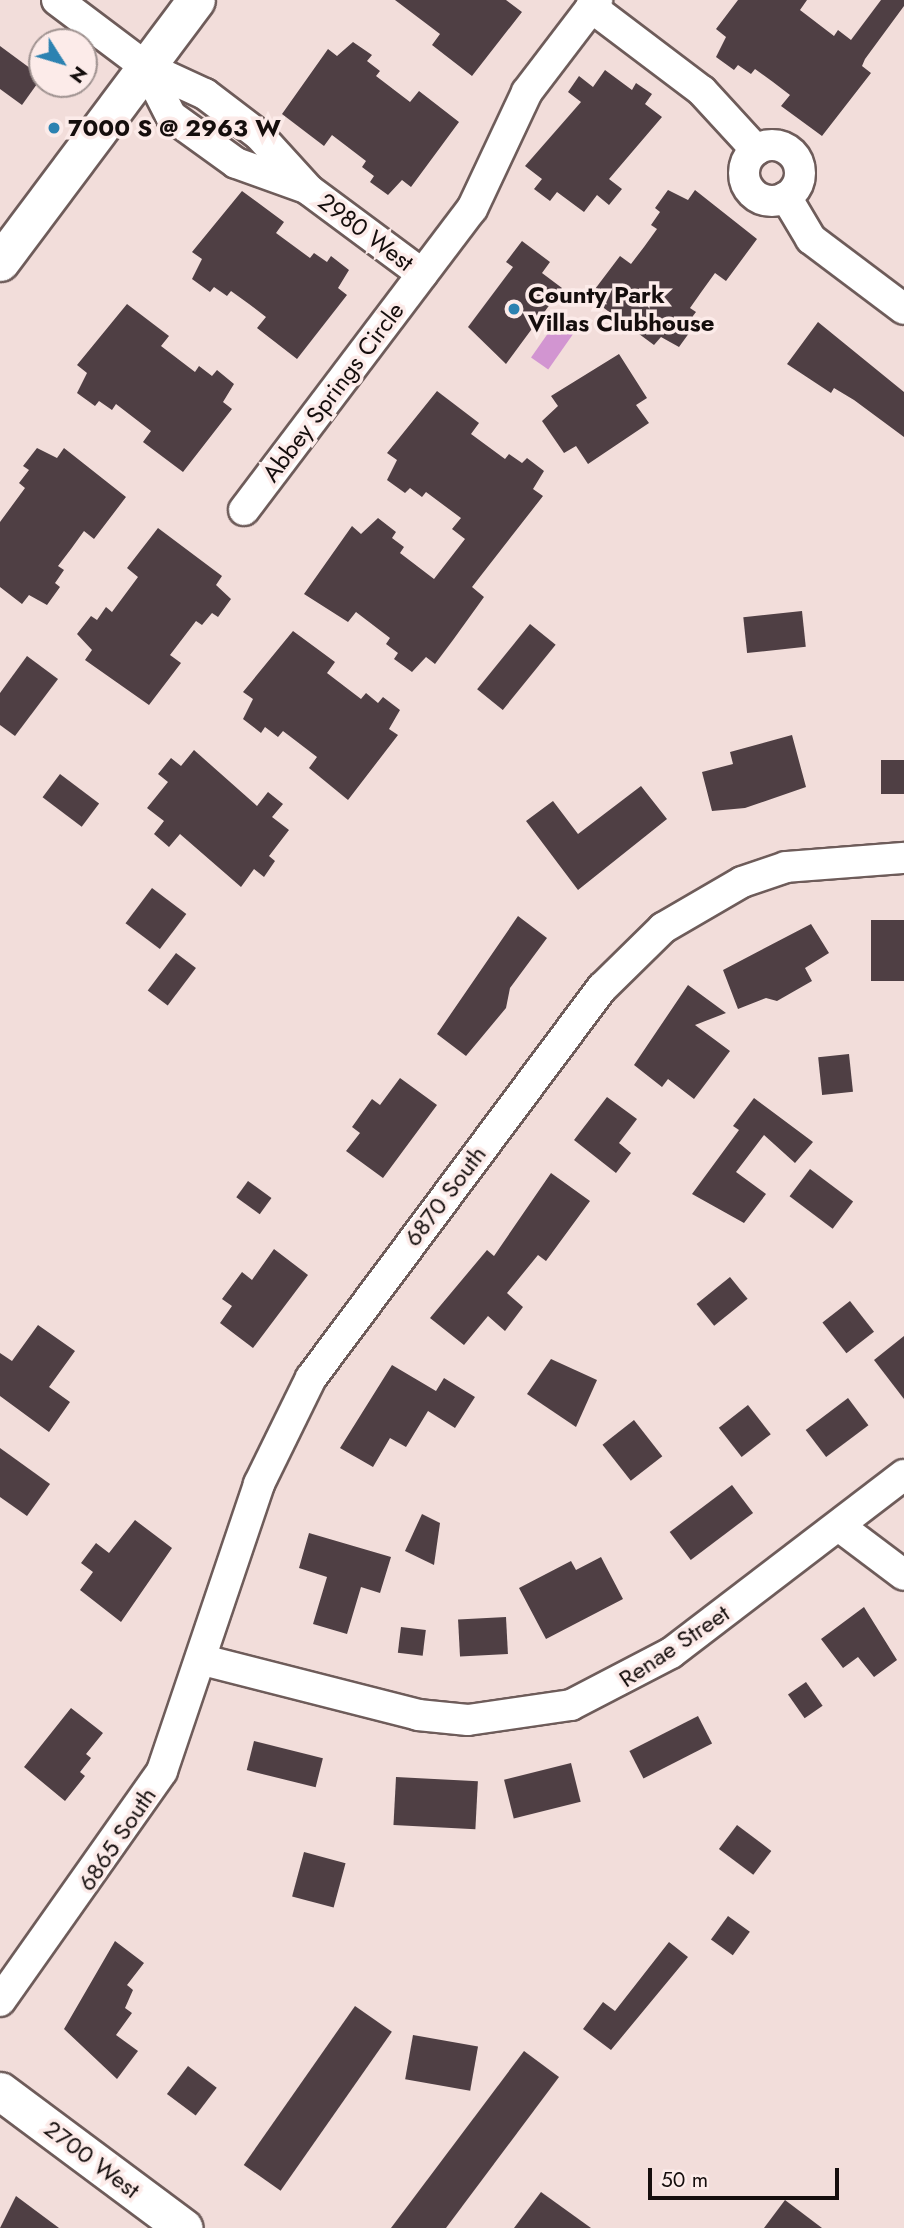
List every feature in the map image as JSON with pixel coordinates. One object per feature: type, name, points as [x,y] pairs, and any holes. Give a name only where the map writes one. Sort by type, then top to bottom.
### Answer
[{"type":"main road","points":[[0,261],[196,0]]},
{"type":"main road","name":"2700 West","points":[[0,2091],[184,2228]]},
{"type":"street","name":"2980 West","points":[[57,0],[146,67],[171,116],[236,163],[309,190],[422,274]]},
{"type":"street","points":[[594,3],[702,91],[756,150],[777,146],[793,155],[799,181],[786,197],[811,239],[904,309]]},
{"type":"street","name":"Abbey Springs Circle","points":[[244,510],[472,209],[527,92],[594,3]]},
{"type":"street","name":"6870 South","points":[[204,1660],[259,1483],[311,1378],[602,988],[638,948],[701,902],[786,867],[829,861],[904,858]]},
{"type":"street","name":"Renae Street","points":[[204,1660],[418,1715],[468,1720],[571,1705],[671,1653],[904,1475]]},
{"type":"street","points":[[838,1526],[904,1575]]},
{"type":"street","name":"6865 South","points":[[0,2001],[162,1771],[204,1660]]},
{"type":"shaded area","points":[[558,319],[575,331],[548,370],[531,358]]},
{"type":"building","points":[[395,0],[506,0],[522,12],[472,76],[432,45],[440,34]]},
{"type":"building","points":[[738,0],[807,0],[800,10],[834,36],[838,30],[851,40],[881,0],[904,0],[904,6],[865,59],[862,66],[871,73],[822,136],[781,106],[790,95],[773,82],[755,69],[751,74],[738,65],[734,70],[716,57],[726,37],[716,29]]},
{"type":"building","points":[[353,42],[372,55],[367,61],[380,71],[376,76],[410,102],[419,91],[459,122],[411,187],[402,180],[388,195],[370,182],[374,176],[362,167],[366,161],[332,135],[324,146],[282,114],[328,49],[337,56]]},
{"type":"building","points":[[0,46],[28,67],[28,97],[22,105],[0,89]]},
{"type":"building","points":[[605,70],[632,90],[636,83],[652,94],[645,104],[662,117],[609,179],[622,189],[609,205],[597,195],[584,212],[557,192],[550,201],[534,189],[542,179],[525,166],[581,102],[568,92],[579,76],[593,87]]},
{"type":"building","points":[[668,190],[688,200],[695,190],[757,239],[726,281],[715,273],[690,308],[696,312],[686,325],[692,329],[679,347],[661,337],[654,345],[589,297],[620,256],[631,264],[644,247],[657,229],[651,225],[660,212],[655,208]]},
{"type":"building","points":[[242,191],[284,222],[276,233],[310,258],[314,253],[327,262],[331,256],[349,270],[338,288],[347,295],[297,359],[257,328],[266,317],[249,304],[231,291],[227,296],[214,287],[210,292],[192,279],[202,259],[192,252]]},
{"type":"building","name":"County Park Villas Clubhouse","points":[[522,241],[550,262],[542,273],[562,288],[506,364],[468,327],[513,267],[506,262]]},
{"type":"building","points":[[127,304],[169,336],[161,346],[195,372],[199,366],[212,376],[217,370],[234,384],[223,402],[232,409],[183,472],[143,442],[151,431],[116,404],[112,410],[99,401],[95,406],[77,393],[87,373],[77,365]]},
{"type":"building","points":[[818,322],[904,392],[904,437],[854,400],[834,388],[831,393],[787,364]]},
{"type":"building","points":[[619,354],[647,398],[636,405],[649,423],[588,464],[576,446],[564,453],[542,421],[558,406],[551,396]]},
{"type":"building","points":[[437,391],[479,423],[471,434],[505,459],[509,454],[522,463],[527,458],[544,471],[533,489],[543,496],[472,587],[484,597],[453,640],[435,664],[426,657],[412,672],[394,659],[398,653],[386,644],[390,638],[356,612],[348,622],[304,594],[352,526],[361,534],[378,518],[396,532],[392,538],[404,547],[400,553],[434,579],[465,539],[452,529],[461,518],[426,492],[422,497],[410,488],[405,493],[387,480],[397,460],[387,453]]},
{"type":"building","points":[[37,448],[57,458],[64,448],[126,497],[94,539],[84,531],[58,566],[64,570],[55,583],[60,587],[47,605],[29,595],[22,604],[0,587],[0,522],[25,488],[19,483],[29,470],[23,466]]},
{"type":"building","points":[[158,528],[222,576],[216,585],[231,599],[218,617],[212,613],[202,625],[196,621],[170,655],[181,663],[149,705],[85,660],[92,650],[77,634],[91,616],[97,620],[106,607],[112,612],[138,577],[127,568]]},
{"type":"building","points":[[802,611],[806,647],[747,653],[743,617]]},
{"type":"building","points":[[530,624],[556,645],[503,710],[477,689]]},
{"type":"building","points":[[293,631],[335,662],[327,673],[361,699],[366,693],[378,703],[383,697],[400,710],[389,729],[398,735],[348,800],[309,768],[317,757],[283,731],[278,737],[265,727],[261,733],[243,719],[253,699],[243,692]]},
{"type":"building","points":[[27,656],[58,679],[15,736],[0,725],[0,693]]},
{"type":"building","points":[[792,735],[806,787],[745,808],[712,811],[702,772],[733,764],[730,752]]},
{"type":"building","points":[[194,750],[257,806],[268,792],[283,804],[272,817],[289,830],[269,856],[275,861],[264,877],[254,869],[241,887],[180,834],[169,847],[154,834],[164,821],[147,808],[168,782],[158,774],[171,758],[181,766]]},
{"type":"building","points":[[881,760],[904,760],[904,794],[881,794]]},
{"type":"building","points":[[60,774],[99,803],[82,827],[43,797]]},
{"type":"building","points":[[641,786],[667,819],[578,890],[526,821],[553,801],[578,834]]},
{"type":"building","points":[[152,888],[186,914],[160,949],[126,923]]},
{"type":"building","points":[[518,916],[547,938],[510,988],[506,1008],[466,1056],[437,1034]]},
{"type":"building","points":[[871,920],[904,920],[904,981],[871,981]]},
{"type":"building","points":[[811,924],[829,953],[805,968],[812,981],[777,1001],[766,998],[738,1009],[723,970]]},
{"type":"building","points":[[176,953],[196,968],[168,1006],[148,991]]},
{"type":"building","points":[[688,985],[726,1013],[695,1025],[730,1051],[694,1099],[668,1079],[662,1087],[634,1065]]},
{"type":"building","points":[[849,1054],[853,1092],[822,1095],[818,1057]]},
{"type":"building","points":[[400,1078],[437,1105],[383,1178],[346,1151],[360,1133],[352,1127],[372,1099],[380,1105]]},
{"type":"building","points":[[607,1097],[637,1119],[619,1143],[631,1153],[616,1173],[574,1140]]},
{"type":"building","points":[[754,1098],[813,1142],[795,1163],[764,1135],[736,1172],[766,1194],[744,1223],[692,1194],[739,1130],[733,1126]]},
{"type":"building","points":[[810,1169],[853,1201],[833,1229],[790,1196]]},
{"type":"building","points":[[551,1173],[590,1201],[546,1261],[538,1255],[507,1293],[523,1307],[505,1331],[488,1316],[464,1345],[430,1318],[487,1250],[494,1256]]},
{"type":"building","points":[[248,1181],[271,1198],[260,1214],[236,1197]]},
{"type":"building","points":[[274,1249],[308,1275],[253,1348],[220,1323],[232,1306],[222,1299],[242,1272],[252,1280]]},
{"type":"building","points":[[730,1277],[748,1299],[714,1326],[697,1304]]},
{"type":"building","points":[[850,1301],[874,1332],[846,1353],[822,1323]]},
{"type":"building","points":[[38,1325],[75,1351],[49,1387],[70,1402],[49,1432],[0,1396],[0,1353],[12,1361]]},
{"type":"building","points":[[904,1336],[904,1399],[874,1360]]},
{"type":"building","points":[[551,1359],[597,1380],[576,1427],[527,1394]]},
{"type":"building","points":[[392,1365],[436,1391],[444,1378],[475,1397],[455,1428],[428,1411],[406,1447],[390,1438],[373,1467],[340,1448]]},
{"type":"building","points":[[848,1398],[868,1425],[826,1457],[806,1430]]},
{"type":"building","points":[[748,1405],[771,1434],[742,1457],[719,1428]]},
{"type":"building","points":[[634,1420],[662,1456],[631,1481],[602,1445]]},
{"type":"building","points":[[0,1448],[50,1484],[27,1516],[0,1497]]},
{"type":"building","points":[[732,1485],[753,1513],[691,1560],[670,1532]]},
{"type":"building","points":[[422,1514],[440,1523],[434,1565],[405,1551]]},
{"type":"building","points":[[135,1520],[172,1548],[121,1622],[80,1590],[93,1572],[81,1563],[96,1543],[109,1553]]},
{"type":"building","points":[[309,1533],[391,1557],[380,1593],[361,1587],[347,1634],[313,1624],[327,1577],[299,1568]]},
{"type":"building","points":[[601,1557],[623,1599],[546,1639],[519,1588],[571,1561],[576,1570]]},
{"type":"building","points":[[864,1607],[897,1660],[874,1677],[858,1657],[843,1668],[821,1639]]},
{"type":"building","points":[[506,1617],[508,1654],[460,1656],[458,1620]]},
{"type":"building","points":[[401,1627],[426,1630],[423,1656],[398,1653]]},
{"type":"building","points":[[806,1682],[823,1706],[805,1718],[788,1695]]},
{"type":"building","points":[[71,1708],[103,1733],[86,1754],[91,1758],[80,1772],[85,1776],[65,1801],[24,1767]]},
{"type":"building","points":[[698,1716],[712,1744],[643,1779],[629,1751]]},
{"type":"building","points":[[254,1741],[323,1758],[316,1787],[247,1770]]},
{"type":"building","points":[[571,1763],[581,1802],[514,1819],[504,1780]]},
{"type":"building","points":[[396,1777],[478,1781],[475,1829],[393,1825]]},
{"type":"building","points":[[737,1825],[771,1851],[753,1875],[719,1849]]},
{"type":"building","points":[[304,1852],[346,1863],[334,1908],[292,1896]]},
{"type":"building","points":[[728,1916],[750,1932],[733,1955],[711,1939]]},
{"type":"building","points":[[115,1941],[144,1963],[127,1985],[133,1990],[125,2008],[132,2013],[116,2035],[138,2051],[117,2079],[64,2029]]},
{"type":"building","points":[[669,1942],[688,1957],[611,2050],[583,2029],[603,2002],[615,2011]]},
{"type":"building","points":[[355,2006],[392,2032],[281,2191],[244,2165]]},
{"type":"building","points":[[413,2035],[478,2046],[470,2091],[405,2079]]},
{"type":"building","points":[[524,2051],[559,2077],[446,2228],[391,2228]]},
{"type":"building","points":[[188,2066],[217,2088],[196,2116],[167,2094]]},
{"type":"building","points":[[541,2192],[591,2228],[514,2228]]},
{"type":"building","points":[[16,2196],[59,2228],[0,2228]]},
{"type":"building","points":[[785,2200],[822,2228],[764,2228]]},
{"type":"place","name":"7000 S @ 2963 W","points":[[54,128]]},
{"type":"place","name":"County Park Villas Clubhouse","points":[[514,309]]}]
